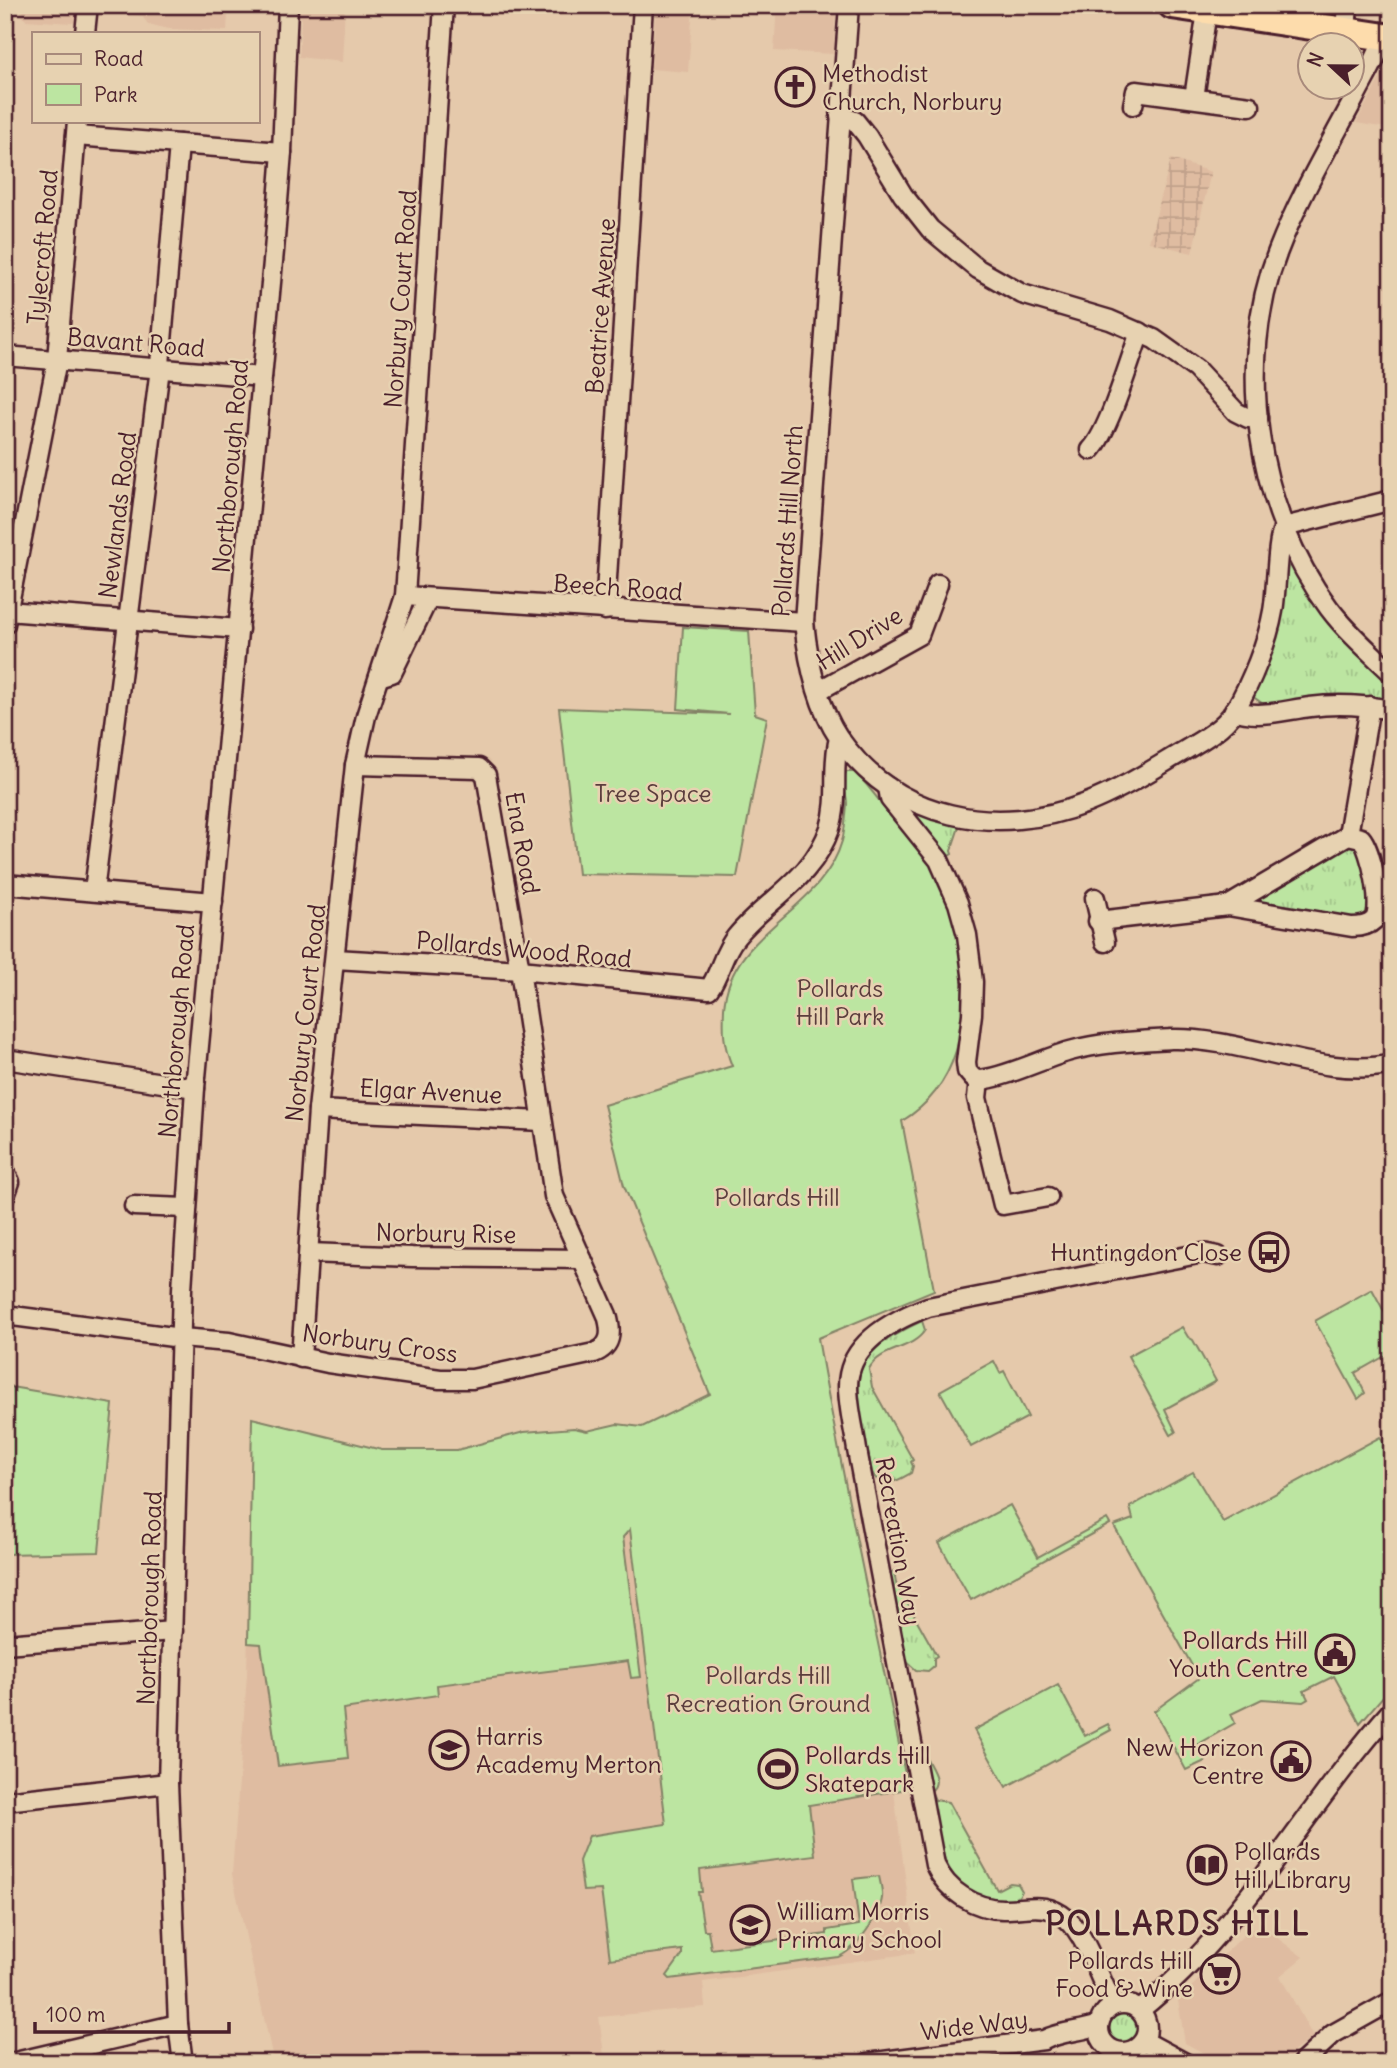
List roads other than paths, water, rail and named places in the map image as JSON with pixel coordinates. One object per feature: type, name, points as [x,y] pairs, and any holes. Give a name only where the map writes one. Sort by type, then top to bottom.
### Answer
[{"type":"highway","points":[[1185,7],[1347,18],[1388,38]]},
{"type":"street","points":[[85,32],[88,5]]},
{"type":"street","name":"Northborough Road","points":[[183,2063],[178,2024],[168,1783],[186,1208],[282,152],[288,5]]},
{"type":"street","name":"Norbury Court Road","points":[[301,1358],[318,1110],[355,765],[359,744],[405,596],[444,5]]},
{"type":"street","name":"Beatrice Avenue","points":[[605,610],[643,5]]},
{"type":"street","name":"Pollards Hill North","points":[[849,5],[804,622],[818,691],[827,718],[839,738],[866,771],[888,787]]},
{"type":"street","points":[[1185,7],[1194,99]]},
{"type":"street","points":[[1388,38],[1274,262],[1261,313],[1257,361],[1258,418],[1263,458],[1284,527],[1298,559],[1343,626],[1392,673]]},
{"type":"street","points":[[1133,105],[1136,91],[1250,106]]},
{"type":"street","points":[[840,116],[855,121],[867,136],[903,195],[930,229],[978,269],[1023,294],[1110,320],[1165,345],[1196,369],[1236,412],[1248,418],[1258,418]]},
{"type":"street","points":[[77,128],[179,144],[282,152]]},
{"type":"street","name":"Tylecroft Road","points":[[6,618],[57,360],[77,128]]},
{"type":"street","name":"Newlands Road","points":[[94,891],[160,369],[179,144]]},
{"type":"street","points":[[1091,450],[1106,423],[1140,332]]},
{"type":"street","name":"Bavant Road","points":[[5,356],[262,377]]},
{"type":"street","points":[[888,787],[927,807],[968,819],[1006,820],[1054,813],[1087,803],[1146,774],[1219,727],[1234,710],[1262,649],[1273,614],[1279,534],[1284,527],[1392,500]]},
{"type":"street","name":"Hill Drive","points":[[818,691],[919,635],[938,584]]},
{"type":"street","points":[[405,596],[428,599]]},
{"type":"street","name":"Norbury Court Road","points":[[379,677],[392,673],[428,599]]},
{"type":"street","name":"Beech Road","points":[[428,599],[804,622]]},
{"type":"street","points":[[6,618],[128,620],[239,629]]},
{"type":"street","points":[[1234,710],[1254,715],[1351,704],[1392,710]]},
{"type":"street","points":[[1348,835],[1370,706]]},
{"type":"street","name":"Pollards Wood Road","points":[[335,959],[520,970],[709,989],[732,941],[801,877],[824,842],[835,808],[836,751],[839,738]]},
{"type":"street","name":"Ena Road","points":[[355,765],[478,768],[484,772],[520,970]]},
{"type":"street","points":[[888,787],[890,799],[939,860],[958,903],[967,935],[973,982],[972,1014],[965,1062],[969,1073],[979,1080],[1074,1050],[1109,1044],[1174,1039],[1220,1042],[1346,1068],[1392,1065]]},
{"type":"street","points":[[1098,921],[1228,906],[1352,927],[1366,926],[1376,915],[1378,903],[1370,854],[1361,838],[1348,835],[1228,906]]},
{"type":"street","points":[[5,884],[213,902]]},
{"type":"street","points":[[1095,898],[1098,921],[1105,942]]},
{"type":"street","points":[[520,970],[556,1203],[582,1259]]},
{"type":"street","points":[[5,1059],[195,1088]]},
{"type":"street","points":[[979,1080],[978,1098],[1003,1205],[1048,1197]]},
{"type":"street","name":"Elgar Avenue","points":[[318,1110],[542,1121]]},
{"type":"street","points":[[5,1172],[10,1182],[5,1196]]},
{"type":"street","points":[[134,1206],[186,1208]]},
{"type":"street","name":"Norbury Rise","points":[[309,1253],[582,1259]]},
{"type":"street","name":"Recreation Way","points":[[1113,2006],[1079,1935],[1066,1918],[1039,1906],[1001,1909],[975,1903],[949,1886],[935,1865],[857,1450],[848,1377],[857,1354],[874,1336],[893,1323],[928,1307],[1174,1258],[1203,1253],[1218,1256]]},
{"type":"street","name":"Norbury Cross","points":[[5,1315],[229,1342],[301,1358],[420,1377],[462,1380],[594,1353],[605,1347],[609,1341],[611,1327],[582,1259]]},
{"type":"street","points":[[5,1644],[173,1631]]},
{"type":"street","points":[[1140,2010],[1198,1957],[1239,1911],[1335,1780],[1392,1710]]},
{"type":"street","points":[[5,1801],[168,1783]]},
{"type":"street","points":[[1302,2063],[1333,2034],[1392,2001]]},
{"type":"street","points":[[1129,2004],[1140,2010],[1147,2023],[1144,2041],[1119,2057],[1108,2047],[1100,2031],[1105,2011],[1113,2006],[1129,2004]]},
{"type":"street","points":[[11,2063],[178,2024]]},
{"type":"street","name":"Wide Way","points":[[868,2063],[1044,2040],[1054,2035],[1087,2029],[1100,2031]]},
{"type":"street","points":[[1144,2041],[1185,2063]]},
{"type":"place","name":"Methodist Church, Norbury","points":[[795,87]]},
{"type":"place","name":"Huntingdon Close","points":[[1269,1252]]},
{"type":"place","name":"Pollards Hill Youth Centre","points":[[1335,1654]]},
{"type":"place","name":"Harris Academy Merton","points":[[449,1750]]},
{"type":"place","name":"New Horizon Centre","points":[[1291,1761]]},
{"type":"place","name":"Pollards Hill Skatepark","points":[[778,1769]]},
{"type":"place","name":"Pollards Hill Library","points":[[1207,1865]]},
{"type":"place","name":"William Morris Primary School","points":[[750,1925]]},
{"type":"place","name":"Pollards Hill Food & Wine","points":[[1220,1974]]},
{"type":"district","name":"POLLARDS HILL","points":[[1178,1923]]},
{"type":"park label","name":"Tree Space","points":[[653,793]]},
{"type":"park label","name":"Pollards Hill Park","points":[[840,1002]]},
{"type":"park label","name":"Pollards Hill","points":[[777,1197]]},
{"type":"park label","name":"Pollards Hill Recreation Ground","points":[[768,1689]]}]
